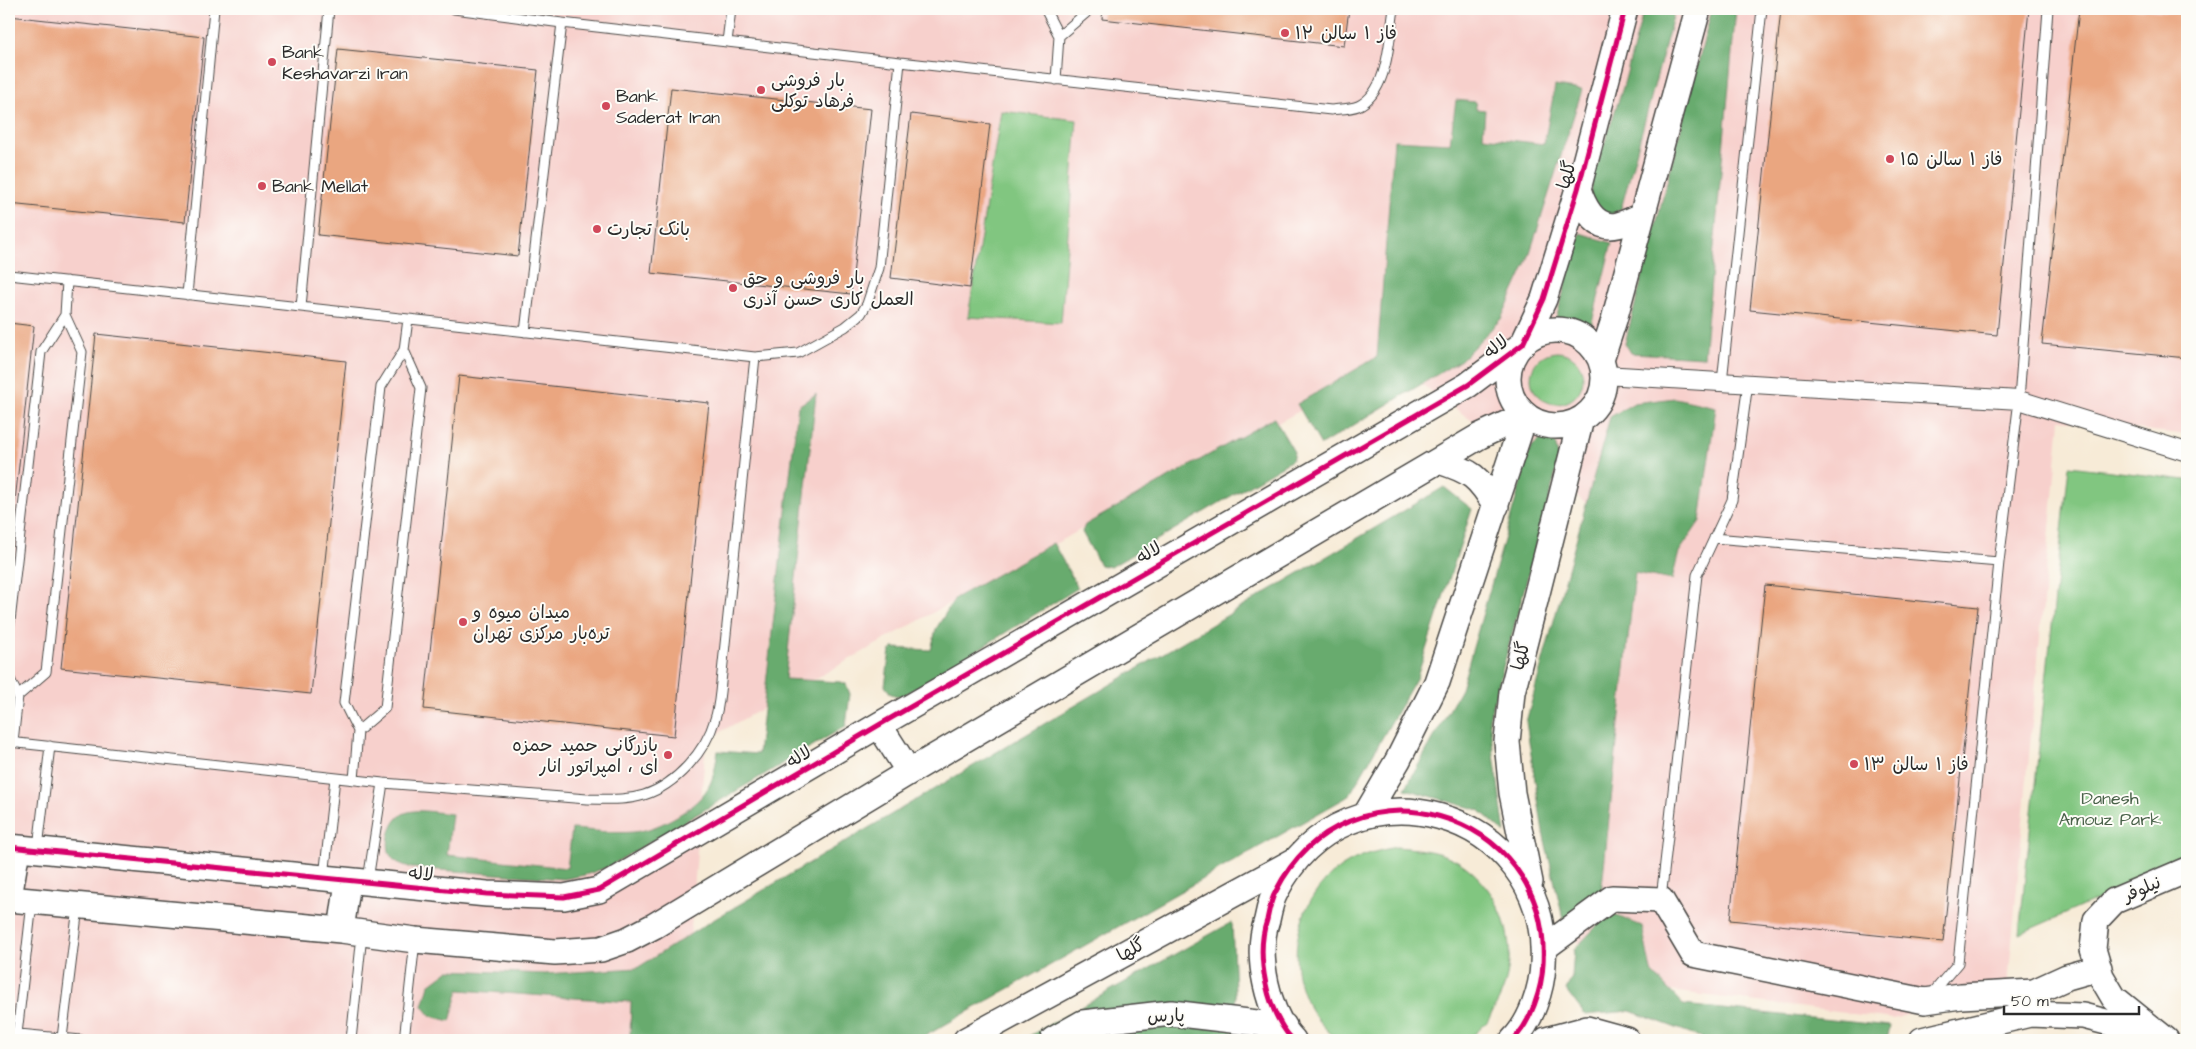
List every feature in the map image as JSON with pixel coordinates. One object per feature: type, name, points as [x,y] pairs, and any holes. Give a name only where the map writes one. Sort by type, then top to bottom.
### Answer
[{"type":"street","name":"گلها","points":[[1522,344],[1544,299],[1578,189],[1626,9]]},
{"type":"street","points":[[1602,367],[1592,346],[1580,336],[1566,331],[1550,331],[1535,335],[1522,344],[1513,357],[1509,372],[1510,388],[1515,402],[1525,415],[1538,422],[1552,426],[1567,425],[1581,420],[1599,400],[1603,388],[1602,367],[1698,9]]},
{"type":"street","points":[[1578,189],[1590,216],[1597,222],[1609,226],[1618,225],[1641,216]]},
{"type":"street","name":"لاله","points":[[21,849],[487,894],[564,897],[599,890],[879,725],[1468,385],[1522,344]]},
{"type":"street","points":[[1602,367],[1722,382],[1748,382],[2019,400],[2187,452]]},
{"type":"street","points":[[21,849],[17,900],[351,932],[415,940],[555,952],[601,949],[654,926],[909,772],[1480,436],[1525,415]]},
{"type":"street","points":[[1365,816],[1398,760],[1437,682],[1525,415]]},
{"type":"street","name":"گلها","points":[[1533,897],[1512,793],[1508,742],[1512,692],[1581,420]]},
{"type":"street","points":[[1439,461],[1458,467],[1475,477],[1484,485],[1496,506]]},
{"type":"street","points":[[879,725],[909,772]]},
{"type":"street","points":[[1288,1033],[1271,1002],[1262,966],[1264,928],[1275,892],[1296,860],[1316,841],[1339,826],[1365,816],[1399,810],[1432,814],[1464,824],[1493,843],[1516,868],[1533,897],[1541,922],[1544,948],[1542,975],[1533,1008],[1513,1040]]},
{"type":"street","name":"گلها","points":[[966,1040],[1296,860]]},
{"type":"street","name":"نیلوفر","points":[[2166,1040],[2114,998],[2099,968],[2093,950],[2096,920],[2114,901],[2187,870]]},
{"type":"street","points":[[346,881],[351,932]]},
{"type":"street","points":[[1544,948],[1612,898],[1661,900],[1693,954],[1925,1002],[1961,996],[2034,992],[2067,977],[2099,968]]},
{"type":"street","points":[[1925,1002],[1930,1039],[2030,1014],[2082,1016],[2133,1029],[2160,1040]]},
{"type":"street","name":"پارس","points":[[1053,1040],[1083,1023],[1171,1013],[1288,1033]]},
{"type":"street","points":[[1546,1040],[1587,1029],[1628,1040]]},
{"type":"lane","points":[[187,294],[214,9]]},
{"type":"lane","points":[[301,307],[330,9]]},
{"type":"lane","points":[[454,9],[562,24],[1331,110],[1357,107],[1371,97],[1382,79],[1394,9]]},
{"type":"lane","points":[[727,42],[731,9]]},
{"type":"lane","points":[[1045,9],[1059,36],[1056,80]]},
{"type":"lane","points":[[1059,36],[1086,13],[1086,9]]},
{"type":"lane","points":[[1722,382],[1762,9]]},
{"type":"lane","points":[[1925,1002],[1958,963],[1999,562],[2019,400],[2048,9]]},
{"type":"lane","points":[[525,332],[562,24]]},
{"type":"lane","points":[[9,275],[755,357],[798,353],[845,327],[861,314],[867,304],[879,268],[900,62]]},
{"type":"lane","points":[[18,696],[46,672],[82,352],[65,315],[66,281]]},
{"type":"lane","points":[[9,630],[41,352],[65,315]]},
{"type":"lane","points":[[354,780],[358,731],[344,704],[381,387],[404,350],[408,319]]},
{"type":"lane","points":[[358,731],[385,708],[422,388],[404,350]]},
{"type":"lane","points":[[9,677],[18,696],[11,742],[383,784],[587,800],[620,800],[645,795],[668,783],[687,767],[706,740],[715,720],[720,692],[755,357]]},
{"type":"lane","points":[[1661,900],[1697,575],[1732,500],[1748,382]]},
{"type":"lane","points":[[1714,538],[1999,562]]},
{"type":"lane","points":[[21,849],[50,746]]},
{"type":"lane","points":[[335,778],[346,881]]},
{"type":"lane","points":[[346,881],[383,784]]},
{"type":"lane","points":[[17,900],[13,1033],[38,1038],[81,1040]]},
{"type":"lane","points":[[62,1038],[78,907]]},
{"type":"lane","points":[[351,932],[351,1040]]},
{"type":"lane","points":[[404,1040],[415,940]]},
{"type":"shaded area","name":"میدان میوه و تره‌بار مرکزی تهران","points":[[9,9],[2187,9],[2187,435],[2060,420],[2008,984],[1893,1019],[1670,991],[1578,943],[1541,732],[1587,504],[1391,362],[1112,512],[706,740],[682,1040],[9,1040]]},
{"type":"green space","points":[[1644,9],[1675,9],[1621,209],[1609,216],[1590,199],[1593,178],[1623,87]]},
{"type":"green space","points":[[1712,9],[1736,9],[1704,357],[1631,353],[1625,343]]},
{"type":"green space","points":[[1555,86],[1582,90],[1527,262],[1501,319],[1461,360],[1321,445],[1297,404],[1377,357],[1394,140],[1450,143],[1456,100],[1475,102],[1476,109],[1485,110],[1483,137],[1544,144]]},
{"type":"green space","points":[[1001,111],[1077,120],[1061,323],[968,317]]},
{"type":"green space","points":[[1580,233],[1612,243],[1590,330],[1555,322]]},
{"type":"green space","points":[[1557,352],[1567,354],[1575,360],[1581,368],[1583,378],[1581,388],[1575,396],[1567,402],[1557,404],[1547,402],[1539,396],[1533,388],[1531,378],[1533,368],[1539,360],[1547,354]]},
{"type":"green space","points":[[816,394],[785,679],[840,682],[846,684],[850,694],[846,726],[608,867],[585,875],[564,879],[412,868],[394,860],[390,855],[388,842],[395,821],[405,813],[422,811],[452,814],[447,855],[567,868],[572,829],[634,832],[655,827],[688,809],[705,793],[713,776],[718,751],[758,754],[798,406]]},
{"type":"green space","points":[[1675,398],[1716,407],[1700,521],[1679,552],[1672,580],[1635,573],[1601,895],[1564,923],[1543,832],[1526,722],[1610,417],[1634,403]]},
{"type":"green space","points":[[1274,418],[1294,452],[1292,460],[1111,567],[1100,565],[1082,532],[1085,525]]},
{"type":"green space","points":[[1541,439],[1555,442],[1559,461],[1489,719],[1505,833],[1479,810],[1405,789],[1461,689],[1531,447]]},
{"type":"green space","name":"Danesh Amouz Park","points":[[2069,466],[2187,480],[2187,860],[2019,934]]},
{"type":"green space","points":[[1444,487],[1472,509],[1417,677],[1349,796],[918,1040],[630,1040],[631,1002],[459,990],[450,1021],[431,1016],[423,1006],[429,985],[449,970],[545,974],[637,968],[708,923]]},
{"type":"green space","points":[[1053,543],[1078,588],[901,697],[891,694],[885,686],[890,651],[893,648],[931,650],[936,629],[955,598]]},
{"type":"green space","points":[[1396,847],[1441,854],[1465,866],[1480,880],[1492,896],[1501,913],[1507,932],[1509,951],[1508,971],[1503,990],[1487,1022],[1467,1040],[1339,1040],[1322,1025],[1310,1008],[1301,988],[1297,968],[1297,946],[1300,925],[1308,905],[1320,887],[1340,867],[1347,863],[1371,853]]},
{"type":"green space","points":[[1609,913],[1642,926],[1651,971],[1683,1005],[1890,1026],[1888,1036],[1877,1040],[1709,1040],[1630,1011],[1585,1015],[1566,990],[1572,977],[1574,950]]},
{"type":"green space","points":[[1232,922],[1236,1014],[1256,1040],[1022,1040]]},
{"type":"building","name":"فاز ۱ سالن ۱۲","points":[[1103,9],[1349,9],[1344,46],[1102,19]]},
{"type":"building","name":"فاز ۱ سالن ۱۵","points":[[1781,9],[2029,9],[1997,335],[1750,310]]},
{"type":"building","points":[[2079,9],[2137,9],[2187,14],[2187,358],[2042,344]]},
{"type":"building","points":[[9,16],[204,37],[185,222],[9,204]]},
{"type":"building","points":[[338,49],[538,70],[518,256],[318,235]]},
{"type":"building","points":[[671,88],[871,109],[851,294],[651,273]]},
{"type":"building","points":[[911,114],[990,124],[970,288],[891,278]]},
{"type":"building","points":[[9,323],[34,326],[10,548],[9,548]]},
{"type":"building","points":[[96,334],[346,361],[311,694],[61,668]]},
{"type":"building","points":[[459,376],[709,403],[674,736],[424,709]]},
{"type":"building","name":"فاز ۱ سالن ۱۳","points":[[1765,585],[1978,607],[1943,942],[1730,920]]},
{"type":"cycle path","points":[[9,847],[487,894],[564,897],[599,890],[879,725],[1468,385],[1523,344],[1544,299],[1578,189],[1625,9]]},
{"type":"cycle path","points":[[1293,1040],[1276,1015],[1270,999],[1263,966],[1264,934],[1269,909],[1276,891],[1308,848],[1349,821],[1394,811],[1440,816],[1481,835],[1515,867],[1537,910],[1543,964],[1538,994],[1534,1005],[1525,1024],[1513,1040]]},
{"type":"place","name":"فاز ۱ سالن ۱۲","points":[[1285,33]]},
{"type":"place","name":"Bank Keshavarzi Iran","points":[[272,62]]},
{"type":"place","name":"بار فروشی فرهاد توکلی","points":[[761,90]]},
{"type":"place","name":"Bank Saderat Iran","points":[[606,106]]},
{"type":"place","name":"فاز ۱ سالن ۱۵","points":[[1890,159]]},
{"type":"place","name":"Bank Mellat","points":[[262,186]]},
{"type":"place","name":"بانک تجارت","points":[[597,229]]},
{"type":"place","name":"بار فروشی و حق العمل کاری حسن آذری","points":[[733,288]]},
{"type":"place","name":"میدان میوه و تره‌بار مرکزی تهران","points":[[463,622]]},
{"type":"place","name":"بازرگانی حمید حمزه ای ، امپراتور انار","points":[[668,755]]},
{"type":"place","name":"فاز ۱ سالن ۱۳","points":[[1854,764]]}]
